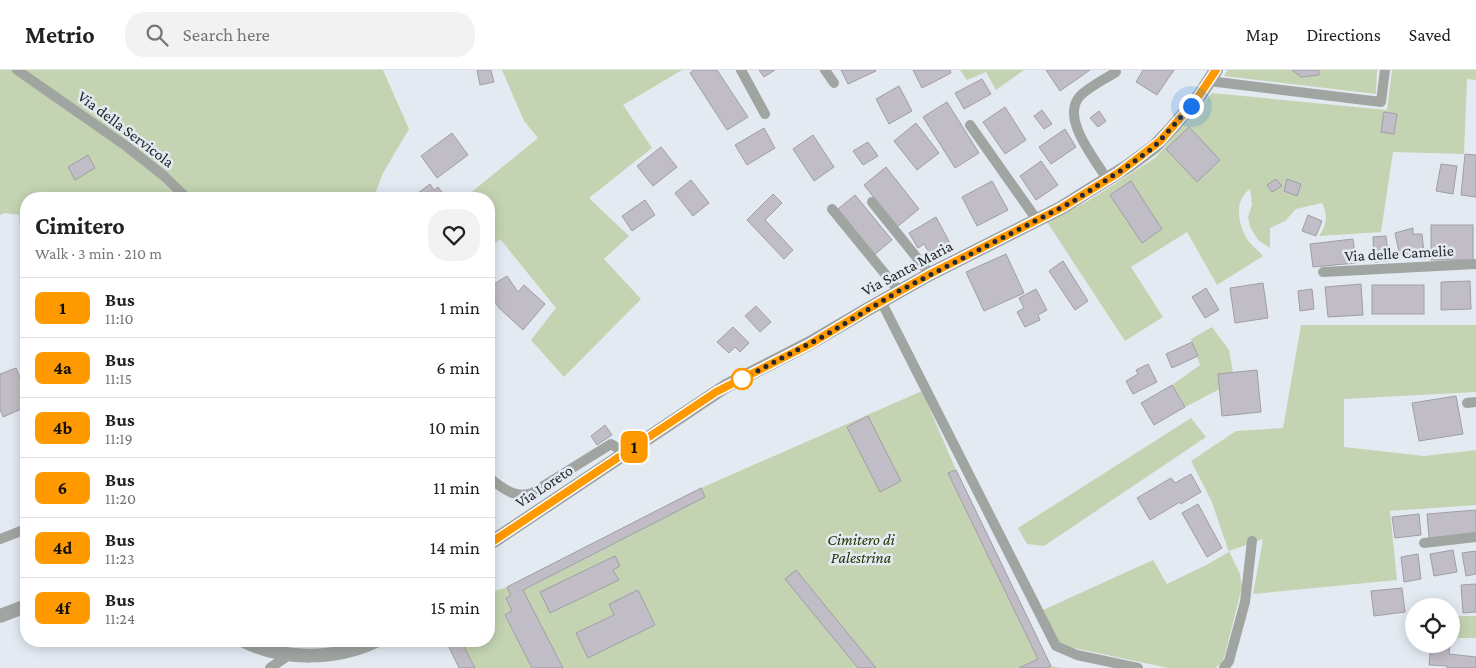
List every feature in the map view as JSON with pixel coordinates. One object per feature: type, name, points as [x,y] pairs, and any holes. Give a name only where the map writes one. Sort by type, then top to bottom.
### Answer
[{"type":"street","name":"Via Santa Maria","points":[[595,473],[719,390],[810,344],[930,274],[1072,202],[1154,147],[1196,100],[1212,76]]},
{"type":"street","name":"Via Loreto","points":[[495,540],[595,473]]},
{"type":"street","points":[[0,616],[20,608]]},
{"type":"street","points":[[259,647],[289,655],[335,653],[362,647]]},
{"type":"lane","name":"Via della Servicola","points":[[17,70],[126,146],[181,192]]},
{"type":"lane","points":[[741,70],[765,114]]},
{"type":"lane","points":[[825,70],[834,84]]},
{"type":"lane","points":[[1212,76],[1381,102],[1385,70]]},
{"type":"lane","points":[[1107,179],[1074,124],[1073,109],[1079,97],[1116,72]]},
{"type":"lane","points":[[970,125],[1037,220]]},
{"type":"lane","points":[[872,202],[930,274]]},
{"type":"lane","points":[[832,209],[899,291]]},
{"type":"lane","name":"Via delle Camelie","points":[[1323,272],[1476,264]]},
{"type":"lane","points":[[882,301],[1056,646],[1077,655],[1138,668]]},
{"type":"lane","points":[[495,482],[509,492],[521,496],[526,495],[611,444],[625,453]]},
{"type":"lane","points":[[0,540],[20,532]]},
{"type":"lane","points":[[1424,543],[1476,537]]},
{"type":"lane","points":[[1224,668],[1229,661],[1244,602],[1252,541]]},
{"type":"lane","points":[[270,668],[289,655]]},
{"type":"green space","points":[[0,70],[383,70],[409,129],[383,173],[376,192],[20,192],[20,230],[19,215],[5,213],[0,215]]},
{"type":"green space","points":[[502,70],[682,70],[623,105],[652,148],[589,198],[629,236],[604,259],[641,299],[564,377],[531,340],[556,308],[500,239],[495,243],[495,192],[472,192],[538,138],[524,121]]},
{"type":"green space","points":[[960,70],[1024,70],[996,90],[986,72],[967,80]]},
{"type":"green space","points":[[1228,70],[1377,70],[1376,94],[1224,76]]},
{"type":"green space","points":[[1392,70],[1476,70],[1476,80],[1467,79],[1464,154],[1393,152],[1381,232],[1319,236],[1326,220],[1322,203],[1296,209],[1285,221],[1270,228],[1270,248],[1258,240],[1250,227],[1248,217],[1252,205],[1250,189],[1245,193],[1240,204],[1240,223],[1246,238],[1263,256],[1217,285],[1187,232],[1131,267],[1163,317],[1125,341],[1047,222],[1088,201],[1155,158],[1212,93],[1387,110]]},
{"type":"green space","points":[[1301,325],[1476,325],[1476,392],[1344,399],[1344,447],[1424,456],[1476,450],[1476,505],[1390,511],[1397,580],[1253,594],[1263,539],[1229,551],[1240,574],[1242,587],[1222,663],[1215,668],[1168,668],[1060,645],[1043,610],[1153,560],[1167,584],[1229,552],[1211,500],[1191,461],[1236,431],[1283,428]]},
{"type":"green space","points":[[1212,327],[1229,350],[1233,373],[1220,389],[1185,407],[1172,385],[1200,365],[1191,339]]},
{"type":"green space","name":"Cimitero di Palestrina","points":[[922,391],[956,470],[1051,666],[1061,668],[459,668],[449,647],[495,647],[495,591],[507,587],[701,488]]},
{"type":"green space","points":[[1191,418],[1206,437],[1044,546],[1027,544],[1018,528]]},
{"type":"green space","points":[[1460,616],[1476,616],[1476,638],[1460,638]]},
{"type":"building","points":[[477,70],[491,70],[494,82],[480,85]]},
{"type":"building","points":[[694,70],[717,70],[748,117],[727,130],[690,73]]},
{"type":"building","points":[[759,70],[775,70],[764,77]]},
{"type":"building","points":[[841,70],[875,70],[876,71],[848,84]]},
{"type":"building","points":[[913,70],[950,70],[951,73],[922,88]]},
{"type":"building","points":[[1046,70],[1090,70],[1060,91]]},
{"type":"building","points":[[1143,70],[1174,70],[1157,95],[1136,82]]},
{"type":"building","points":[[1292,70],[1319,70],[1319,75],[1301,77]]},
{"type":"building","points":[[982,79],[991,94],[964,109],[955,93]]},
{"type":"building","points":[[899,86],[912,111],[889,124],[876,99]]},
{"type":"building","points":[[947,102],[979,153],[955,168],[923,117]]},
{"type":"building","points":[[1005,107],[1026,140],[1005,154],[983,122]]},
{"type":"building","points":[[1042,110],[1052,124],[1044,129],[1034,116]]},
{"type":"building","points":[[1099,111],[1106,121],[1098,127],[1090,118]]},
{"type":"building","points":[[1384,112],[1397,114],[1394,134],[1381,132]]},
{"type":"building","points":[[916,123],[939,153],[917,170],[894,141]]},
{"type":"building","points":[[1189,127],[1220,160],[1197,182],[1166,149]]},
{"type":"building","points":[[764,128],[775,148],[747,165],[735,145]]},
{"type":"building","points":[[1065,129],[1076,147],[1051,164],[1039,147]]},
{"type":"building","points":[[452,133],[468,155],[437,178],[421,156]]},
{"type":"building","points":[[813,135],[834,167],[814,181],[793,149]]},
{"type":"building","points":[[868,142],[878,156],[863,165],[853,151]]},
{"type":"building","points":[[661,147],[677,167],[653,186],[637,166]]},
{"type":"building","points":[[1465,154],[1476,155],[1476,197],[1461,195]]},
{"type":"building","points":[[88,155],[95,168],[75,180],[68,167]]},
{"type":"building","points":[[1041,161],[1058,185],[1036,200],[1020,176]]},
{"type":"building","points":[[1441,164],[1457,166],[1453,194],[1436,191]]},
{"type":"building","points":[[886,167],[919,209],[897,227],[864,185]]},
{"type":"building","points":[[1276,179],[1282,186],[1272,192],[1267,185]]},
{"type":"building","points":[[1287,179],[1301,184],[1297,196],[1284,191]]},
{"type":"building","points":[[691,180],[709,203],[693,216],[675,193]]},
{"type":"building","points":[[992,181],[1008,210],[977,226],[962,197]]},
{"type":"building","points":[[1131,181],[1162,229],[1142,243],[1110,195]]},
{"type":"building","points":[[430,184],[434,190],[438,187],[442,192],[420,192]]},
{"type":"building","points":[[773,194],[782,203],[765,220],[793,250],[784,259],[747,220]]},
{"type":"building","points":[[855,195],[892,240],[874,255],[838,209]]},
{"type":"building","points":[[645,200],[655,215],[632,231],[622,216]]},
{"type":"building","points":[[1308,215],[1322,221],[1316,236],[1302,231]]},
{"type":"building","points":[[936,217],[951,245],[931,256],[924,244],[918,248],[909,233]]},
{"type":"building","points":[[1431,225],[1473,225],[1473,260],[1431,260]]},
{"type":"building","points":[[1413,228],[1413,234],[1422,234],[1424,253],[1400,257],[1395,233]]},
{"type":"building","points":[[1386,236],[1389,261],[1374,262],[1373,237]]},
{"type":"building","points":[[1353,239],[1356,263],[1313,267],[1310,244]]},
{"type":"building","points":[[1006,254],[1024,293],[984,311],[966,272]]},
{"type":"building","points":[[1063,261],[1088,301],[1075,310],[1049,271]]},
{"type":"building","points":[[507,276],[518,292],[524,285],[545,304],[523,330],[499,308],[495,302],[495,283]]},
{"type":"building","points":[[1470,281],[1471,309],[1441,310],[1441,282]]},
{"type":"building","points":[[1263,283],[1268,318],[1235,323],[1230,288]]},
{"type":"building","points":[[1361,284],[1363,315],[1328,317],[1325,287]]},
{"type":"building","points":[[1372,285],[1424,285],[1424,314],[1372,314]]},
{"type":"building","points":[[1206,288],[1219,310],[1205,318],[1192,297]]},
{"type":"building","points":[[1036,289],[1047,310],[1038,315],[1040,320],[1025,327],[1017,312],[1024,308],[1019,298]]},
{"type":"building","points":[[1312,289],[1314,309],[1300,311],[1298,291]]},
{"type":"building","points":[[756,306],[771,322],[760,332],[745,316]]},
{"type":"building","points":[[733,327],[749,343],[740,352],[735,347],[729,353],[717,342]]},
{"type":"building","points":[[1192,342],[1198,356],[1172,368],[1166,354]]},
{"type":"building","points":[[1148,364],[1157,382],[1133,394],[1126,381],[1138,374],[1136,370]]},
{"type":"building","points":[[16,368],[20,378],[20,410],[3,417],[0,409],[0,374]]},
{"type":"building","points":[[1257,370],[1261,412],[1222,416],[1218,374]]},
{"type":"building","points":[[1172,385],[1185,407],[1154,425],[1141,403]]},
{"type":"building","points":[[1456,396],[1463,434],[1419,441],[1412,403]]},
{"type":"building","points":[[868,416],[901,481],[880,492],[847,427]]},
{"type":"building","points":[[605,425],[612,435],[597,445],[591,436]]},
{"type":"building","points":[[956,470],[1051,666],[1047,668],[1019,668],[1038,659],[948,473]]},
{"type":"building","points":[[1191,474],[1201,492],[1150,520],[1137,498],[1171,478],[1175,483]]},
{"type":"building","points":[[701,488],[705,497],[523,590],[563,668],[532,668],[505,615],[512,611],[506,598],[511,595],[507,587]]},
{"type":"building","points":[[1198,504],[1222,548],[1207,557],[1182,513]]},
{"type":"building","points":[[1476,510],[1476,534],[1429,538],[1427,514]]},
{"type":"building","points":[[1419,514],[1421,535],[1395,538],[1392,517]]},
{"type":"building","points":[[1453,550],[1457,572],[1434,576],[1430,554]]},
{"type":"building","points":[[1476,551],[1476,574],[1466,576],[1462,553]]},
{"type":"building","points":[[1418,554],[1421,579],[1404,582],[1401,557]]},
{"type":"building","points":[[615,556],[620,566],[613,570],[619,580],[550,613],[540,592]]},
{"type":"building","points":[[796,570],[876,668],[858,668],[785,579]]},
{"type":"building","points":[[1476,584],[1476,612],[1463,613],[1461,585]]},
{"type":"building","points":[[1402,588],[1405,612],[1374,616],[1371,591]]},
{"type":"building","points":[[638,590],[655,625],[588,658],[576,633],[614,615],[609,604]]},
{"type":"building","points":[[449,647],[464,647],[475,668],[459,668]]},
{"type":"building","points":[[1430,653],[1449,653],[1476,657],[1476,668],[1447,668],[1447,666],[1429,665]]},
{"type":"bus line","name":"1","points":[[495,540],[726,386],[810,344],[930,274],[1061,208],[1118,173],[1160,141],[1200,95],[1216,70]]},
{"type":"route","points":[[742,379],[824,336],[899,291],[1072,202],[1154,147],[1191,106]]}]
